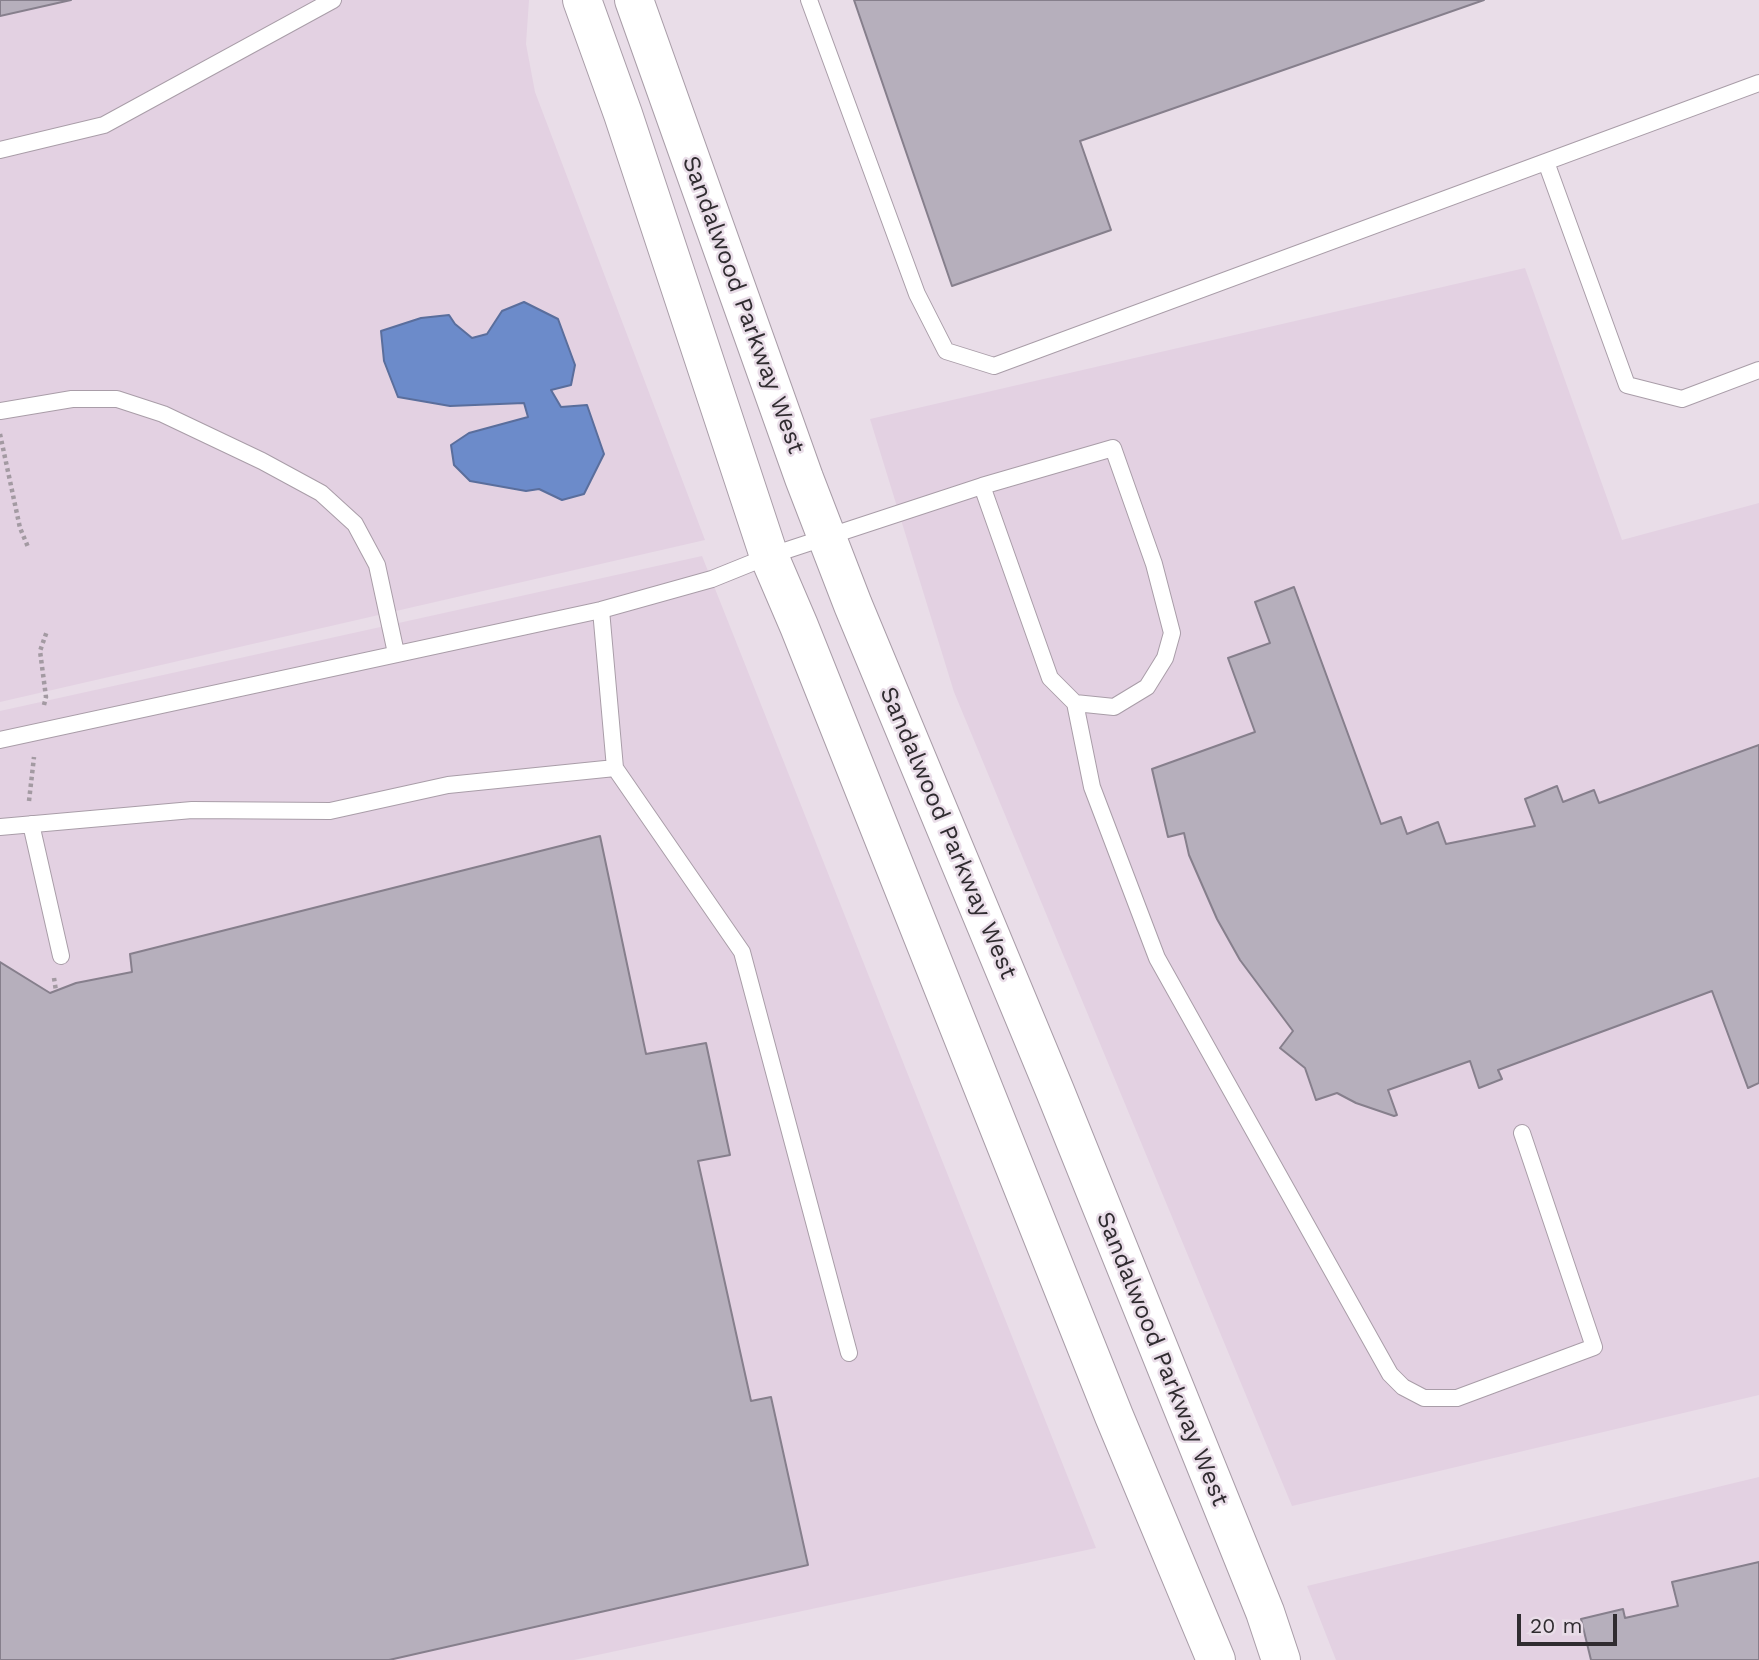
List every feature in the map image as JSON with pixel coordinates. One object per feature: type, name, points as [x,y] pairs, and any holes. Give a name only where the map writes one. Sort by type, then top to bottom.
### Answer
[{"type":"main road","name":"Sandalwood Parkway West","points":[[582,0],[623,114],[769,556],[1114,1416],[1216,1660]]},
{"type":"main road","name":"Sandalwood Parkway West","points":[[634,0],[853,605],[1055,1091],[1265,1612],[1281,1660]]},
{"type":"lane","points":[[0,150],[104,125],[333,0]]},
{"type":"lane","points":[[809,0],[917,294],[946,351],[994,366],[1759,83]]},
{"type":"lane","points":[[1546,162],[1627,385],[1682,399],[1759,370]]},
{"type":"lane","points":[[0,411],[72,399],[117,399],[163,414],[262,460],[321,493],[355,524],[377,565],[396,653]]},
{"type":"lane","points":[[0,740],[601,610],[712,579],[769,556],[828,539],[982,486],[1113,448],[1154,564],[1172,633],[1165,658],[1147,687],[1114,707],[1075,703]]},
{"type":"lane","points":[[982,486],[1049,678],[1075,703],[1092,787],[1157,958],[1390,1374],[1403,1387],[1424,1398],[1457,1398],[1594,1347],[1522,1133]]},
{"type":"lane","points":[[601,610],[615,768],[742,952],[849,1353]]},
{"type":"lane","points":[[0,827],[192,810],[330,811],[448,785],[615,768]]},
{"type":"lane","points":[[31,824],[61,956]]},
{"type":"path","points":[[0,434],[20,528],[28,547]]},
{"type":"shaded area","points":[[0,0],[529,0],[526,44],[535,92],[705,540],[0,702]]},
{"type":"shaded area","points":[[1525,268],[1622,540],[1759,503],[1759,1395],[1292,1506],[954,692],[870,419]]},
{"type":"shaded area","points":[[702,556],[1096,1548],[574,1660],[0,1660],[0,711]]},
{"type":"shaded area","points":[[1759,1477],[1759,1660],[1336,1660],[1307,1586]]},
{"type":"water","points":[[524,302],[558,319],[575,365],[571,385],[551,390],[561,407],[587,405],[604,454],[584,494],[562,500],[539,489],[526,491],[470,481],[454,465],[451,445],[469,433],[528,417],[524,403],[450,406],[398,397],[384,361],[381,331],[421,318],[449,315],[455,324],[472,338],[487,334],[502,311]]},
{"type":"building","points":[[0,0],[71,0],[0,16]]},
{"type":"building","points":[[854,0],[1484,0],[1080,141],[1111,230],[952,286]]},
{"type":"building","points":[[1294,587],[1381,824],[1401,817],[1407,834],[1438,822],[1446,844],[1535,826],[1525,799],[1557,786],[1563,802],[1594,790],[1599,803],[1759,745],[1759,1083],[1748,1088],[1712,991],[1498,1070],[1502,1079],[1479,1088],[1470,1061],[1388,1090],[1397,1115],[1394,1116],[1356,1103],[1337,1093],[1316,1100],[1305,1068],[1280,1048],[1293,1031],[1240,960],[1217,919],[1189,855],[1184,833],[1168,837],[1152,769],[1255,732],[1228,658],[1270,643],[1255,602]]},
{"type":"building","points":[[600,836],[646,1054],[706,1043],[730,1155],[698,1161],[751,1401],[771,1397],[808,1565],[389,1660],[0,1660],[0,962],[50,993],[76,983],[132,972],[130,954]]},
{"type":"building","points":[[1759,1562],[1759,1660],[1591,1660],[1581,1619],[1623,1609],[1625,1618],[1678,1606],[1672,1582]]}]
